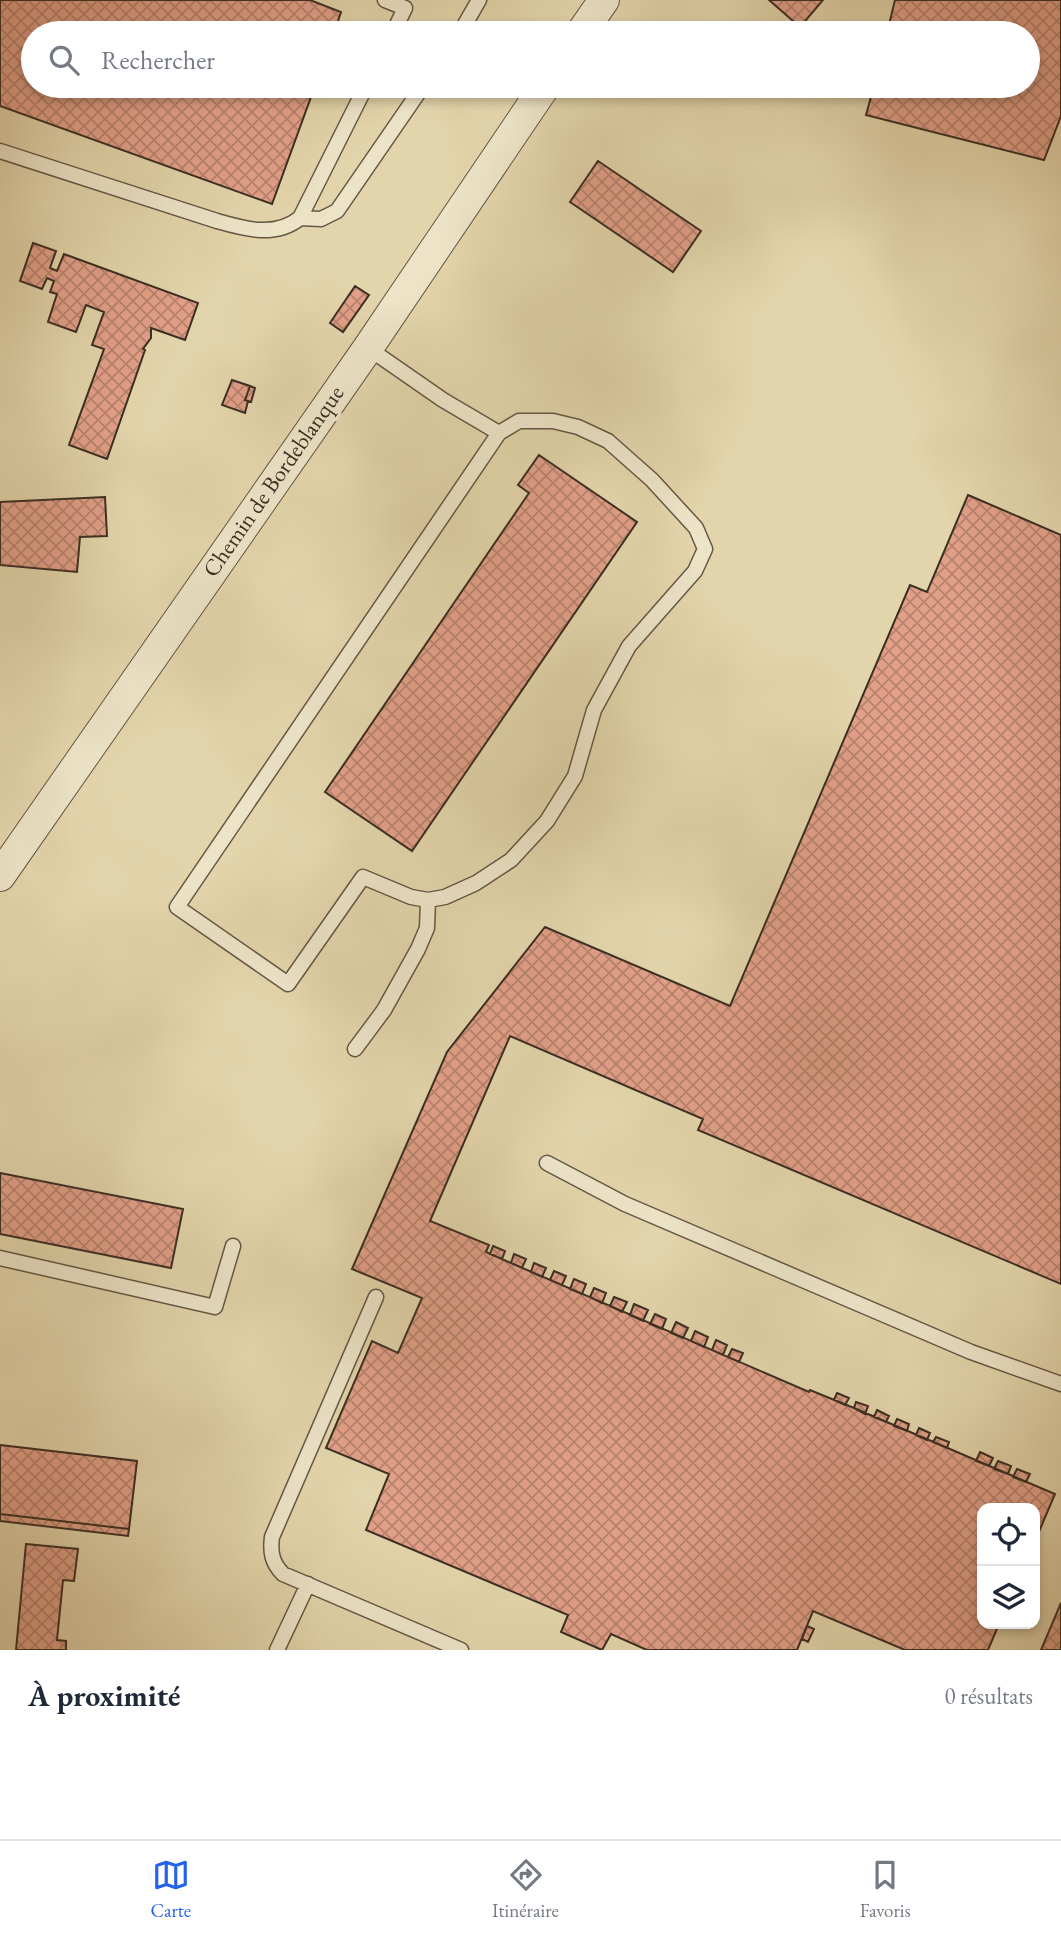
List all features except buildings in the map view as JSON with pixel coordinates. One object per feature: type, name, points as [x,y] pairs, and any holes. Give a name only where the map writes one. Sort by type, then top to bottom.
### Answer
[{"type":"street","points":[[589,21],[604,0]]},
{"type":"street","name":"Chemin de Bordeblanque","points":[[0,876],[368,348],[537,98]]},
{"type":"lane","points":[[386,0],[405,8],[399,21]]},
{"type":"lane","points":[[467,21],[479,0]]},
{"type":"lane","points":[[0,151],[250,230],[274,230],[291,225],[300,218],[360,98]]},
{"type":"lane","points":[[300,218],[321,219],[337,211],[416,98]]},
{"type":"lane","points":[[368,348],[443,400],[499,433]]},
{"type":"lane","points":[[519,421],[553,421],[578,427],[608,441],[652,480],[696,528],[705,549],[695,571],[629,646],[594,710],[575,776],[547,821],[512,860],[476,883],[445,897],[428,900],[411,897],[363,877],[288,984],[177,907],[499,433],[519,421]]},
{"type":"lane","points":[[355,1049],[384,1010],[418,949],[428,928],[428,900]]},
{"type":"lane","points":[[547,1163],[625,1204],[971,1352],[1061,1384]]},
{"type":"lane","points":[[0,1258],[215,1307],[233,1246]]},
{"type":"lane","points":[[376,1297],[272,1537],[270,1548],[277,1567],[283,1574],[461,1650]]},
{"type":"lane","points":[[278,1650],[307,1584]]}]
